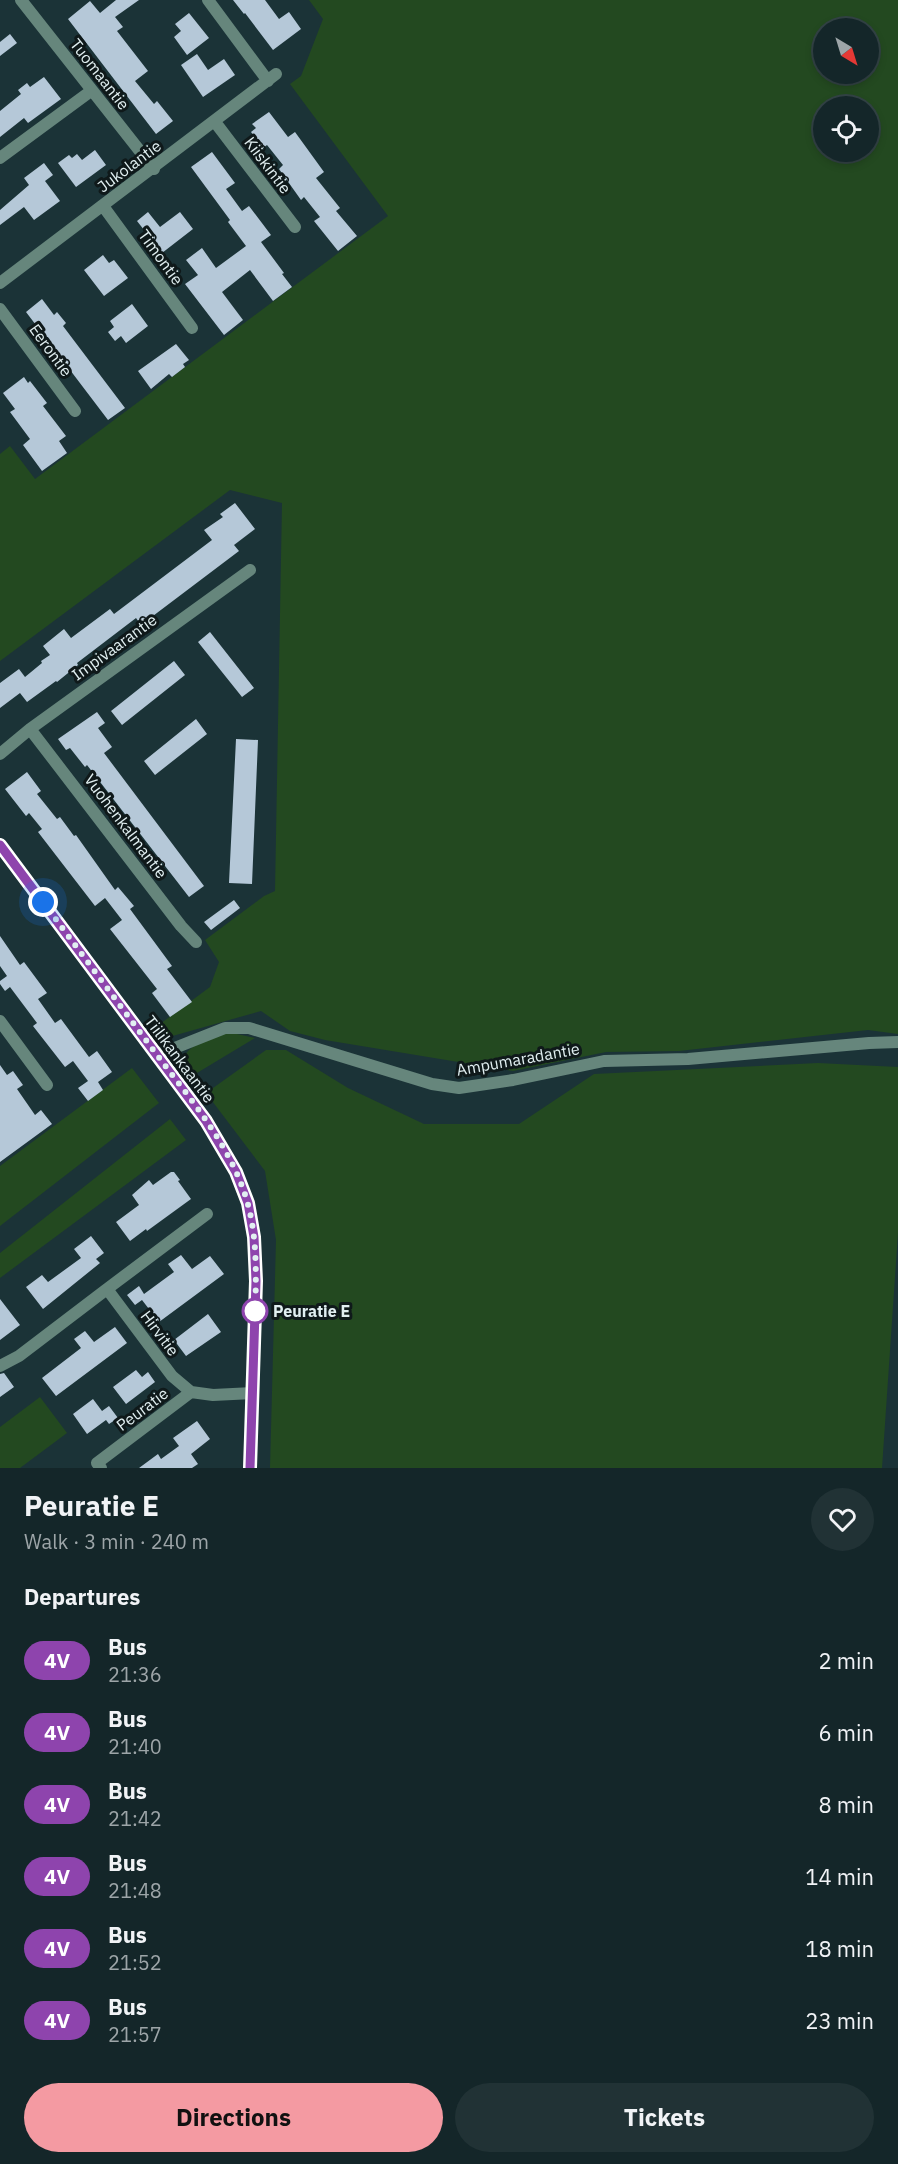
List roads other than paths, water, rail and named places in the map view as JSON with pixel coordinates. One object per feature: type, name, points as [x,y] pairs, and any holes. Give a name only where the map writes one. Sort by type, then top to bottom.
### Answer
[{"type":"street","name":"Tuomaantie","points":[[21,0],[154,169]]},
{"type":"street","name":"Jukolantie","points":[[0,283],[272,78],[208,0]]},
{"type":"street","points":[[0,158],[91,91]]},
{"type":"street","name":"Kiiskintie","points":[[215,122],[295,227]]},
{"type":"street","name":"Timontie","points":[[103,206],[192,328]]},
{"type":"street","name":"Eerontie","points":[[0,309],[75,411]]},
{"type":"street","name":"Impivaarantie","points":[[0,754],[30,729],[250,570]]},
{"type":"street","name":"Vuohenkalmantie","points":[[30,729],[181,926],[196,942]]},
{"type":"street","name":"Tiilikankaantie","points":[[0,845],[157,1055],[221,1144],[236,1172],[248,1203],[255,1257],[250,1468]]},
{"type":"street","points":[[0,1021],[47,1084]]},
{"type":"street","name":"Ampumaradantie","points":[[157,1055],[225,1028],[249,1028],[432,1084],[459,1088],[513,1080],[604,1060],[698,1058],[869,1042],[898,1042]]},
{"type":"street","points":[[0,1366],[20,1356],[207,1215]]},
{"type":"street","name":"Hirvitie","points":[[106,1289],[172,1376],[191,1392]]},
{"type":"street","name":"Peuratie","points":[[101,1468],[97,1463],[191,1392],[213,1395],[253,1393]]},
{"type":"place","name":"Peuratie E","points":[[255,1311]]}]
